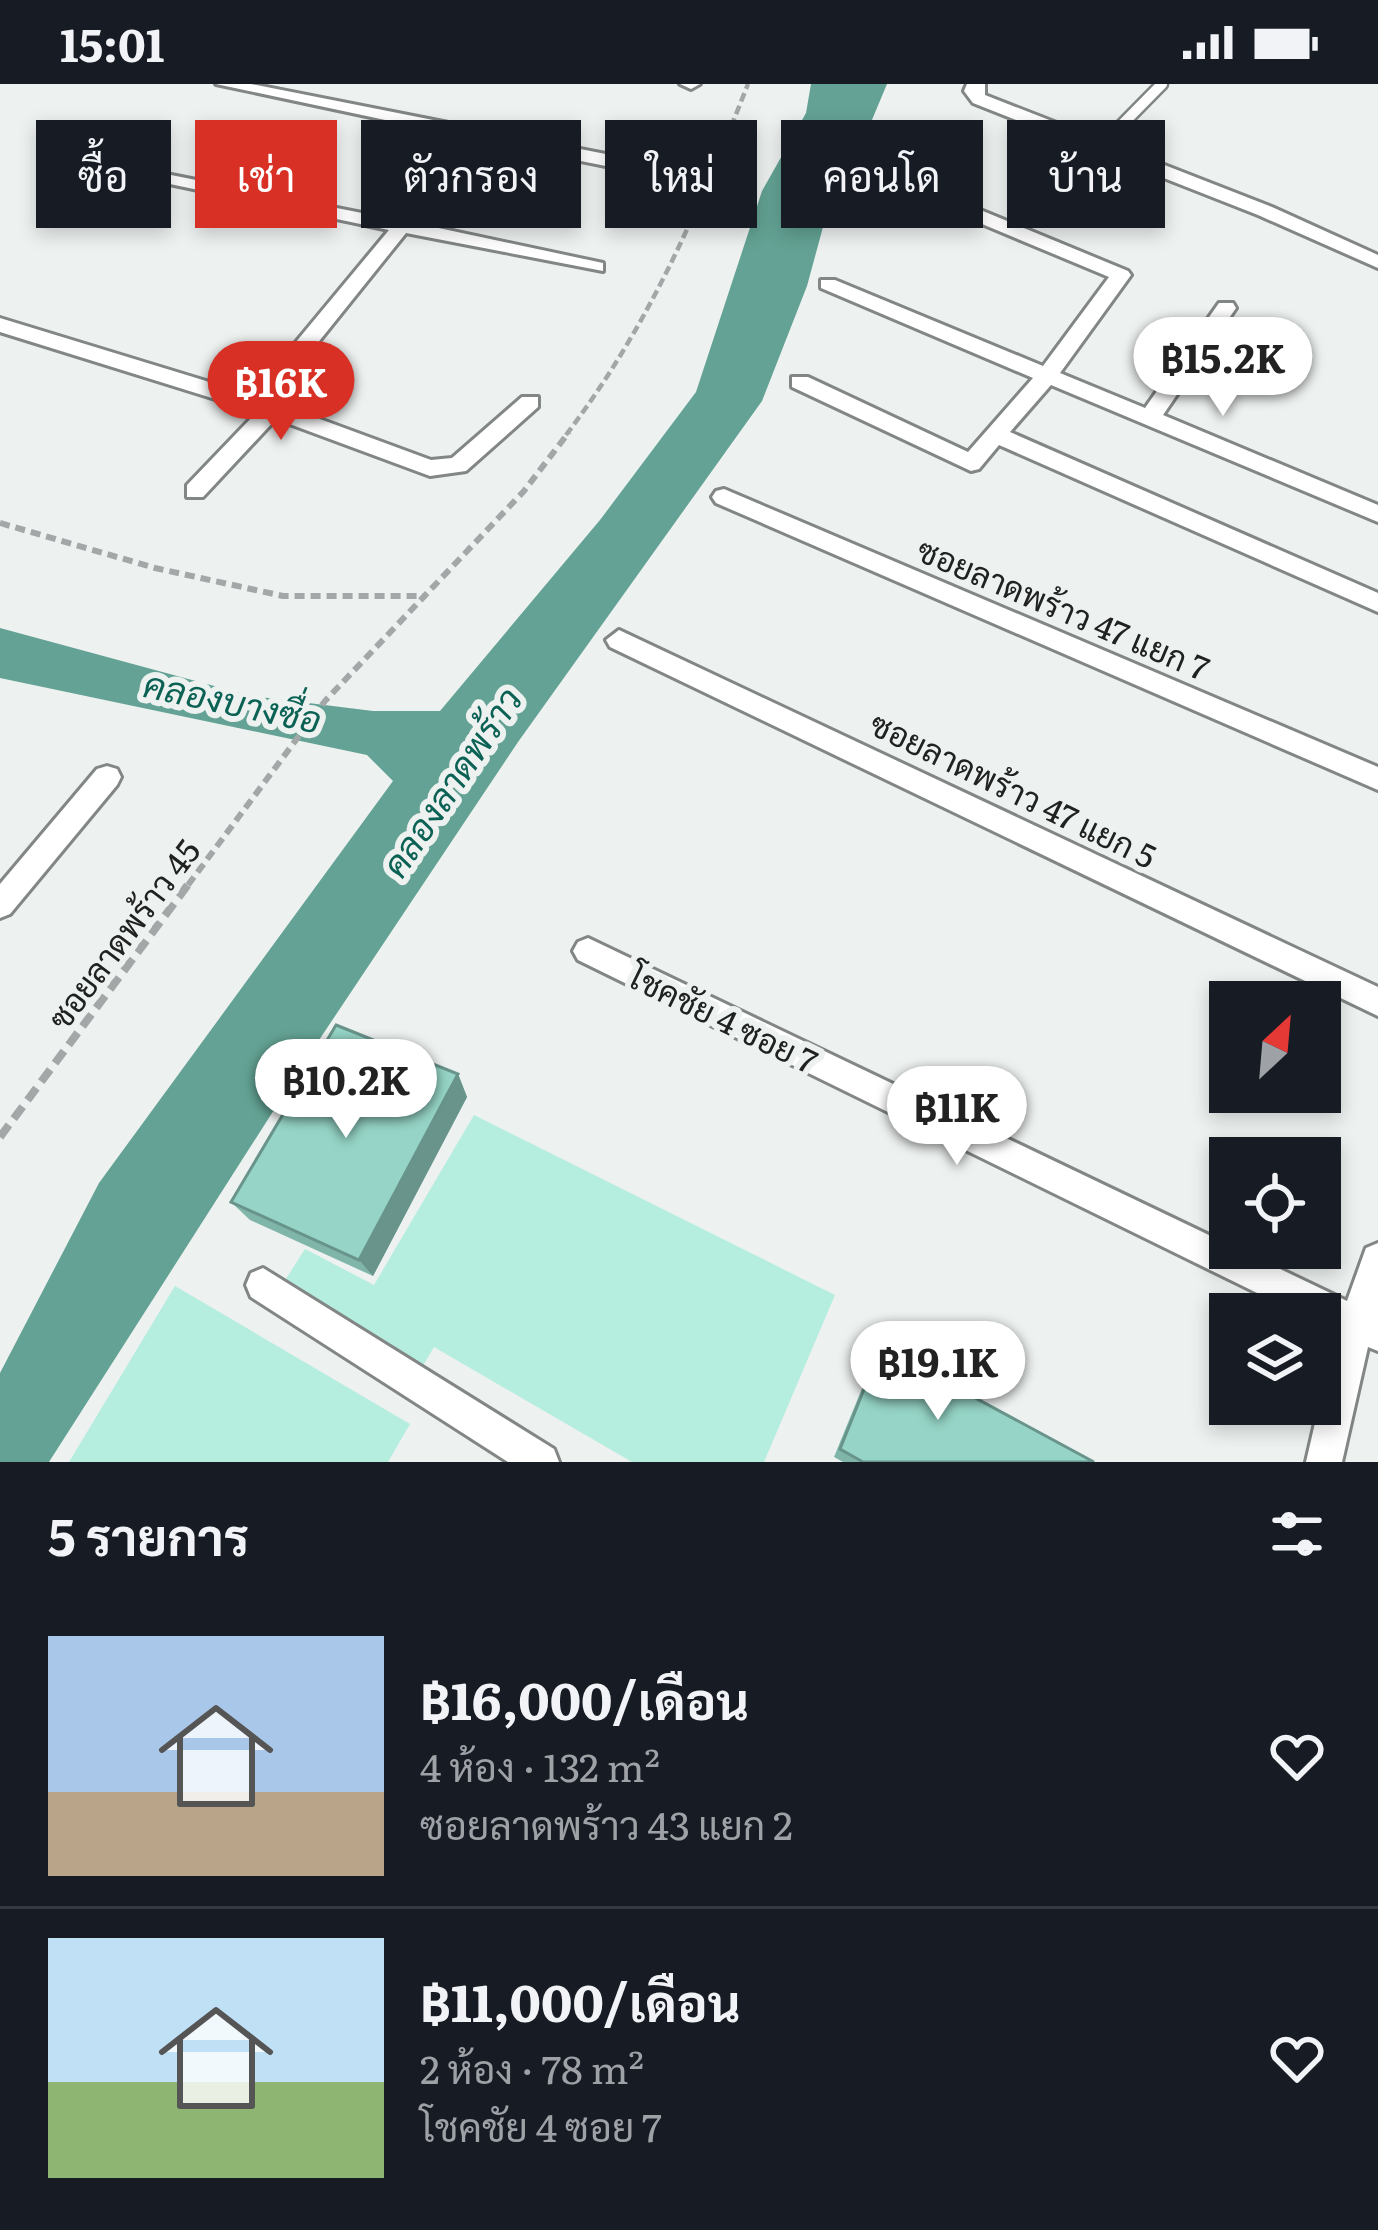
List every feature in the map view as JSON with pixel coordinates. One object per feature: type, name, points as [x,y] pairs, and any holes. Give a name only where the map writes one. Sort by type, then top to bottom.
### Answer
[{"type":"street","points":[[225,84],[406,120]]},
{"type":"street","points":[[976,84],[973,92],[979,99],[1034,120]]},
{"type":"street","points":[[1165,173],[1378,262]]},
{"type":"street","points":[[171,179],[361,219]]},
{"type":"street","points":[[800,382],[970,464],[1046,376],[1121,275],[983,217]]},
{"type":"street","points":[[195,491],[265,407],[398,228]]},
{"type":"street","points":[[404,228],[596,267]]},
{"type":"street","points":[[828,284],[1378,514]]},
{"type":"street","points":[[1148,420],[1226,308]]},
{"type":"street","points":[[0,325],[265,407],[430,468],[458,465],[530,402]]},
{"type":"street","points":[[996,435],[1378,603]]},
{"type":"street","name":"ซอยลาดพร้าว 47 แยก 7","points":[[724,496],[1378,779]]},
{"type":"street","name":"ซอยลาดพร้าว 47 แยก 5","points":[[619,640],[1378,1002]]},
{"type":"street","points":[[0,905],[107,777]]},
{"type":"street","name":"โชคชัย 4 ซอย 7","points":[[588,951],[1367,1329]]},
{"type":"street","points":[[1324,1462],[1367,1329],[1378,1260]]},
{"type":"street","points":[[263,1285],[541,1462]]},
{"type":"lane","points":[[1127,120],[1162,84]]},
{"type":"path","name":"ซอยลาดพร้าว 45","points":[[0,1137],[325,701],[524,491],[615,370],[689,234],[748,84]]},
{"type":"path","points":[[0,523],[155,568],[283,596],[425,596]]},
{"type":"shaded area","points":[[474,1115],[835,1295],[764,1462],[632,1462],[434,1347],[421,1369],[279,1290],[305,1249],[374,1285]]},
{"type":"shaded area","points":[[175,1286],[410,1424],[388,1462],[69,1462]]},
{"type":"water","points":[[811,84],[887,84],[872,120],[802,120]]},
{"type":"water","points":[[781,157],[781,228],[823,228],[807,286],[762,401],[518,742],[311,1052],[49,1462],[0,1462],[0,1373],[99,1183],[393,781],[367,755],[0,678],[0,628],[251,696],[373,711],[440,711],[600,520],[696,392],[750,228],[757,228],[762,191]]},
{"type":"building","points":[[336,1025],[458,1074],[359,1260],[231,1202]]},
{"type":"building","points":[[881,1347],[1094,1462],[863,1462],[840,1449]]},
{"type":"water label","name":"คลองบางซื่อ","points":[[233,700]]},
{"type":"water label","name":"คลองลาดพร้าว","points":[[450,781]]}]
